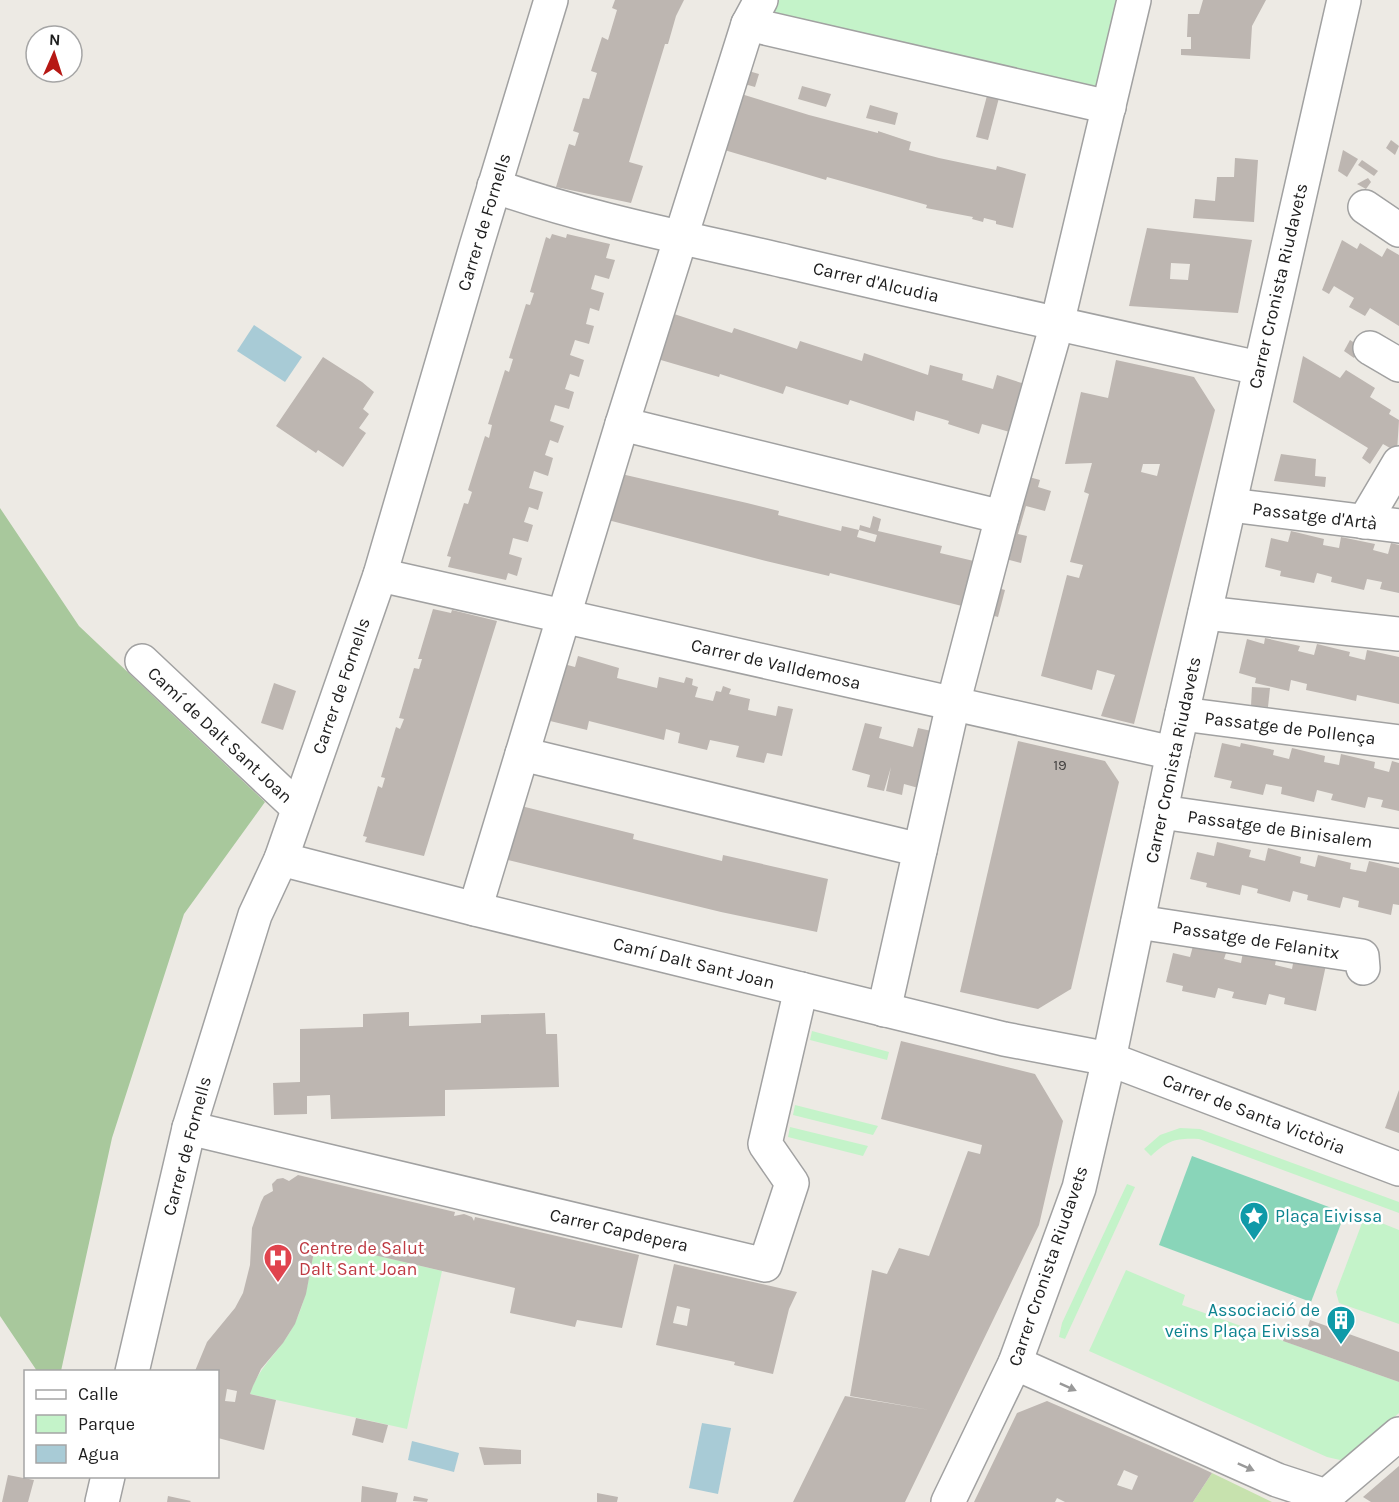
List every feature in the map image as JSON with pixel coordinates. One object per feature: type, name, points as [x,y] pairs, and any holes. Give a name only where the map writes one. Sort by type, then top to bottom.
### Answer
[{"type":"street","name":"Carrer de Fornells","points":[[132,1370],[189,1128],[255,915],[281,859],[380,575],[551,0]]},
{"type":"street","points":[[884,1010],[953,704],[1002,517],[1057,324],[1134,0]]},
{"type":"street","name":"Carrer Cronista Riudavets","points":[[948,1502],[1015,1363],[1079,1188],[1109,1059],[1173,753],[1344,0]]},
{"type":"street","points":[[475,909],[622,424],[755,12],[1109,107]]},
{"type":"street","name":"Carrer d'Alcudia","points":[[495,186],[535,201],[681,237],[1259,368]]},
{"type":"street","points":[[1365,207],[1399,230]]},
{"type":"street","points":[[1370,348],[1399,365]]},
{"type":"street","points":[[622,424],[1002,517]]},
{"type":"street","points":[[1364,522],[1399,463]]},
{"type":"street","name":"Passatge d'Artà","points":[[1230,506],[1399,526]]},
{"type":"street","name":"Carrer de Valldemosa","points":[[380,575],[1173,753]]},
{"type":"street","points":[[1206,613],[1399,634]]},
{"type":"street","name":"Camí de Dalt Sant Joan","points":[[142,661],[297,808]]},
{"type":"street","name":"Passatge de Pollença","points":[[1182,714],[1399,742]]},
{"type":"street","points":[[522,753],[920,850]]},
{"type":"street","name":"Passatge de Binisalem","points":[[1161,812],[1399,846]]},
{"type":"street","name":"Camí Dalt Sant Joan","points":[[281,859],[1004,1039],[1109,1059]]},
{"type":"street","name":"Passatge de Felanitx","points":[[1138,921],[1362,956],[1363,968]]},
{"type":"street","name":"Carrer Capdepera","points":[[189,1128],[765,1265],[792,1183],[765,1144],[801,989]]},
{"type":"street","name":"Carrer de Santa Victòria","points":[[1109,1059],[1399,1169]]},
{"type":"street","points":[[1015,1363],[1277,1480],[1331,1499],[1399,1434]]},
{"type":"street","points":[[102,1502],[108,1478]]},
{"type":"green space","points":[[773,0],[1118,0],[1097,92],[764,16]]},
{"type":"green space","points":[[0,508],[79,626],[265,802],[184,914],[112,1138],[61,1370],[36,1370],[0,1316]]},
{"type":"green space","points":[[812,1031],[889,1052],[887,1060],[810,1040]]},
{"type":"green space","points":[[795,1105],[878,1126],[873,1135],[793,1115]]},
{"type":"green space","points":[[790,1127],[868,1146],[863,1156],[788,1137]]},
{"type":"green space","points":[[1180,1128],[1200,1129],[1399,1202],[1399,1213],[1199,1139],[1173,1141],[1162,1146],[1151,1156],[1144,1149],[1160,1135]]},
{"type":"green space","points":[[1192,1156],[1345,1213],[1311,1302],[1159,1245]]},
{"type":"green space","points":[[1127,1184],[1135,1187],[1065,1339],[1059,1337],[1062,1323]]},
{"type":"green space","points":[[1374,1220],[1399,1230],[1399,1324],[1339,1303],[1336,1292],[1362,1223]]},
{"type":"green space","points":[[321,1247],[340,1247],[442,1271],[407,1429],[250,1394],[257,1377],[295,1323],[305,1296],[315,1251]]},
{"type":"green space","points":[[1126,1270],[1185,1295],[1182,1305],[1399,1382],[1399,1413],[1351,1456],[1340,1460],[1327,1457],[1089,1351]]},
{"type":"green space","points":[[1212,1473],[1272,1502],[1193,1502]]},
{"type":"water","points":[[254,325],[302,357],[285,382],[237,351]]},
{"type":"water","points":[[702,1423],[731,1428],[718,1494],[689,1488]]},
{"type":"water","points":[[412,1441],[459,1453],[454,1472],[408,1460]]},
{"type":"building","points":[[615,0],[684,0],[676,16],[668,44],[665,44],[629,162],[643,166],[631,203],[556,187],[569,144],[575,146],[579,133],[573,131],[583,98],[589,99],[597,73],[591,71],[602,37],[608,40],[617,10],[612,8]]},
{"type":"building","points":[[1203,0],[1266,0],[1252,26],[1250,59],[1181,55],[1181,49],[1191,49],[1191,37],[1187,37],[1188,14],[1199,14]]},
{"type":"building","points":[[745,70],[759,74],[755,87],[741,83]]},
{"type":"building","points":[[802,86],[831,94],[826,107],[798,99]]},
{"type":"building","points":[[988,92],[1000,94],[988,140],[976,137]]},
{"type":"building","points":[[738,93],[809,115],[878,133],[878,131],[911,142],[909,150],[996,170],[997,166],[1026,174],[1013,228],[984,218],[983,222],[972,219],[973,217],[926,208],[927,205],[827,177],[826,180],[721,149]]},
{"type":"building","points":[[870,105],[898,113],[895,125],[866,118]]},
{"type":"building","points":[[1391,140],[1399,146],[1395,155],[1386,148]]},
{"type":"building","points":[[1343,150],[1358,159],[1347,177],[1338,171]]},
{"type":"building","points":[[1235,158],[1258,160],[1254,222],[1193,218],[1195,199],[1215,201],[1217,177],[1234,177]]},
{"type":"building","points":[[1362,160],[1378,171],[1374,176],[1358,165]]},
{"type":"building","points":[[1368,178],[1371,182],[1366,189],[1357,184]]},
{"type":"building","points":[[1147,228],[1252,240],[1238,313],[1129,306]],"holes":[[[1171,263],[1190,264],[1188,280],[1170,279]]]},
{"type":"building","points":[[552,234],[566,238],[567,234],[610,244],[606,258],[615,260],[609,279],[595,275],[591,289],[604,293],[599,311],[590,308],[586,324],[594,326],[589,344],[575,340],[570,355],[584,360],[579,377],[570,374],[565,389],[574,392],[569,409],[555,405],[550,421],[564,426],[558,443],[550,440],[545,455],[553,458],[548,476],[534,471],[529,488],[543,492],[538,510],[529,507],[524,522],[533,525],[528,542],[513,538],[509,554],[522,558],[517,576],[508,573],[506,580],[448,567],[451,557],[447,556],[464,503],[468,504],[472,492],[468,490],[485,436],[489,438],[492,425],[488,424],[505,370],[509,372],[513,359],[509,358],[526,304],[530,305],[534,293],[530,292],[546,237],[550,239]]},
{"type":"building","points":[[1342,240],[1357,249],[1360,243],[1382,257],[1387,248],[1399,255],[1399,326],[1370,308],[1365,316],[1349,307],[1354,298],[1334,286],[1329,294],[1322,290]]},
{"type":"building","points":[[668,312],[732,333],[734,328],[797,349],[800,341],[862,361],[864,353],[928,375],[930,365],[963,374],[962,380],[993,389],[997,375],[1028,385],[1013,433],[982,424],[979,434],[948,424],[949,421],[916,411],[914,421],[850,400],[848,405],[786,386],[783,394],[720,374],[719,377],[654,358]]},
{"type":"building","points":[[1350,340],[1361,347],[1354,358],[1344,351]]},
{"type":"building","points":[[1303,356],[1340,378],[1346,370],[1375,388],[1370,397],[1391,410],[1389,414],[1399,420],[1397,452],[1383,444],[1370,464],[1362,458],[1368,448],[1293,402]]},
{"type":"building","points":[[323,357],[374,392],[363,409],[369,414],[359,428],[366,433],[343,467],[318,450],[316,453],[276,426]]},
{"type":"building","points":[[1116,360],[1194,377],[1215,410],[1134,724],[1101,716],[1115,675],[1097,670],[1092,690],[1041,676],[1067,575],[1079,578],[1083,565],[1070,562],[1089,494],[1084,492],[1092,463],[1065,464],[1081,392],[1108,398]],"holes":[[[1143,464],[1160,464],[1157,476],[1141,472]]]},
{"type":"building","points":[[1281,454],[1316,459],[1315,476],[1326,477],[1325,487],[1274,481]]},
{"type":"building","points":[[617,473],[779,511],[778,515],[841,531],[842,526],[859,530],[860,525],[870,528],[873,516],[881,519],[878,531],[942,546],[940,553],[978,562],[966,607],[830,573],[829,576],[766,561],[604,519]],"holes":[[[859,530],[877,535],[875,542],[857,537]]]},
{"type":"building","points":[[1029,477],[1040,480],[1038,487],[1051,491],[1045,511],[1026,506],[1018,534],[1027,536],[1021,563],[1002,558]]},
{"type":"building","points":[[1291,531],[1324,539],[1323,545],[1339,548],[1341,537],[1375,544],[1373,550],[1388,554],[1391,543],[1399,545],[1399,593],[1380,589],[1382,582],[1367,579],[1364,590],[1331,582],[1332,577],[1317,573],[1314,583],[1280,576],[1281,571],[1265,567],[1271,538],[1288,542]]},
{"type":"building","points":[[994,587],[1005,590],[998,617],[987,614]]},
{"type":"building","points":[[433,609],[451,613],[452,610],[497,621],[424,856],[365,842],[367,837],[363,836],[378,786],[382,788],[385,778],[381,777],[396,727],[400,729],[404,719],[399,718],[414,668],[419,669],[422,659],[418,659]]},
{"type":"building","points":[[1265,638],[1300,646],[1298,651],[1314,655],[1317,644],[1350,652],[1349,656],[1365,660],[1367,650],[1399,657],[1399,704],[1357,695],[1356,701],[1306,690],[1307,684],[1291,680],[1289,691],[1255,683],[1256,678],[1239,673],[1247,639],[1264,644]]},
{"type":"building","points":[[578,656],[619,668],[617,678],[657,688],[659,677],[684,683],[686,677],[693,679],[692,685],[698,687],[695,697],[713,701],[716,691],[721,692],[723,686],[731,689],[729,694],[750,699],[748,710],[776,716],[778,706],[793,709],[782,756],[767,753],[764,763],[736,757],[739,746],[710,740],[707,750],[678,743],[680,733],[666,729],[664,740],[589,721],[587,730],[542,719],[560,663],[575,667]]},
{"type":"building","points":[[274,683],[296,691],[283,730],[261,723]]},
{"type":"building","points":[[1252,687],[1270,688],[1268,707],[1251,706]]},
{"type":"building","points":[[865,723],[882,727],[879,738],[913,747],[918,728],[936,732],[922,789],[904,784],[902,795],[886,791],[891,767],[884,791],[867,787],[870,775],[852,770]]},
{"type":"building","points":[[1018,741],[1105,761],[1119,782],[1071,989],[1038,1009],[960,992]]},
{"type":"building","points":[[1222,743],[1240,747],[1241,743],[1274,750],[1273,755],[1289,759],[1292,748],[1325,756],[1324,762],[1339,765],[1341,754],[1375,762],[1374,768],[1389,772],[1392,761],[1399,763],[1399,811],[1381,807],[1383,800],[1368,797],[1365,808],[1331,800],[1333,794],[1317,790],[1314,802],[1281,794],[1282,787],[1266,784],[1263,795],[1230,788],[1232,781],[1214,777]]},
{"type":"building","points":[[517,805],[634,834],[633,839],[722,861],[723,855],[828,879],[817,932],[721,912],[504,859]]},
{"type":"building","points":[[1217,842],[1251,850],[1249,857],[1265,861],[1268,848],[1301,857],[1300,863],[1315,867],[1318,855],[1351,863],[1350,869],[1366,872],[1369,861],[1399,868],[1399,905],[1393,904],[1391,915],[1358,907],[1359,901],[1343,897],[1340,908],[1307,900],[1308,895],[1293,891],[1290,902],[1257,893],[1258,889],[1242,885],[1240,895],[1206,887],[1207,883],[1190,879],[1197,852],[1214,856]]},
{"type":"building","points":[[1193,946],[1226,953],[1224,959],[1241,963],[1243,952],[1276,960],[1275,965],[1292,969],[1294,958],[1326,965],[1316,1011],[1284,1004],[1285,998],[1269,994],[1266,1005],[1232,998],[1234,992],[1218,988],[1215,998],[1182,991],[1183,986],[1166,982],[1173,953],[1190,957]]},
{"type":"building","points":[[409,1012],[409,1026],[481,1023],[481,1015],[545,1013],[546,1034],[557,1034],[559,1087],[445,1090],[445,1116],[331,1119],[330,1095],[307,1096],[307,1114],[274,1115],[273,1083],[300,1082],[300,1029],[363,1027],[363,1014]]},
{"type":"building","points":[[901,1041],[1035,1074],[1063,1121],[1039,1225],[905,1502],[793,1502],[845,1396],[930,1410],[850,1396],[872,1270],[887,1274],[899,1248],[929,1256],[968,1151],[980,1154],[982,1145],[881,1119]]},
{"type":"building","points":[[1399,1090],[1399,1133],[1385,1128]]},
{"type":"building","name":"Centre de Salut Dalt Sant Joan","points":[[298,1175],[455,1212],[454,1216],[464,1214],[472,1217],[474,1221],[475,1217],[639,1255],[622,1328],[577,1320],[575,1327],[510,1313],[515,1288],[344,1248],[321,1247],[315,1251],[306,1294],[295,1324],[283,1343],[261,1369],[250,1394],[276,1400],[264,1450],[219,1438],[219,1370],[195,1370],[207,1342],[235,1308],[243,1293],[250,1265],[252,1228],[261,1202],[264,1196],[273,1191],[272,1184],[277,1179],[283,1178],[289,1181]],"holes":[[[227,1389],[237,1391],[235,1402],[225,1401]]]},
{"type":"building","points":[[674,1264],[797,1292],[789,1309],[773,1374],[734,1365],[735,1362],[656,1345]],"holes":[[[677,1306],[690,1309],[687,1326],[673,1323]]]},
{"type":"building","name":"Associació de veïns Plaça Eivissa","points":[[1310,1320],[1399,1352],[1399,1382],[1283,1341],[1286,1332],[1304,1338]]},
{"type":"building","points":[[1047,1401],[1212,1473],[1193,1502],[1065,1502],[1057,1498],[1055,1502],[974,1502],[1017,1413]],"holes":[[[1124,1470],[1138,1476],[1132,1490],[1117,1485]]]},
{"type":"building","points":[[356,1418],[388,1425],[383,1443],[352,1435]]},
{"type":"building","points":[[479,1447],[521,1450],[521,1464],[484,1465]]},
{"type":"building","points":[[1399,1466],[1399,1502],[1371,1502],[1363,1497]]},
{"type":"building","points":[[8,1475],[34,1480],[28,1502],[2,1502]]},
{"type":"building","points":[[362,1486],[398,1493],[396,1502],[361,1502]]},
{"type":"building","points":[[597,1493],[618,1497],[617,1502],[597,1502]]},
{"type":"building","points":[[168,1496],[191,1501],[167,1502]]},
{"type":"building","points":[[414,1496],[428,1499],[427,1502],[413,1501]]},
{"type":"place","name":"Plaça Eivissa","points":[[1254,1242]]},
{"type":"place","name":"Centre de Salut Dalt Sant Joan","points":[[278,1284]]},
{"type":"place","name":"Associació de veïns Plaça Eivissa","points":[[1341,1346]]}]
